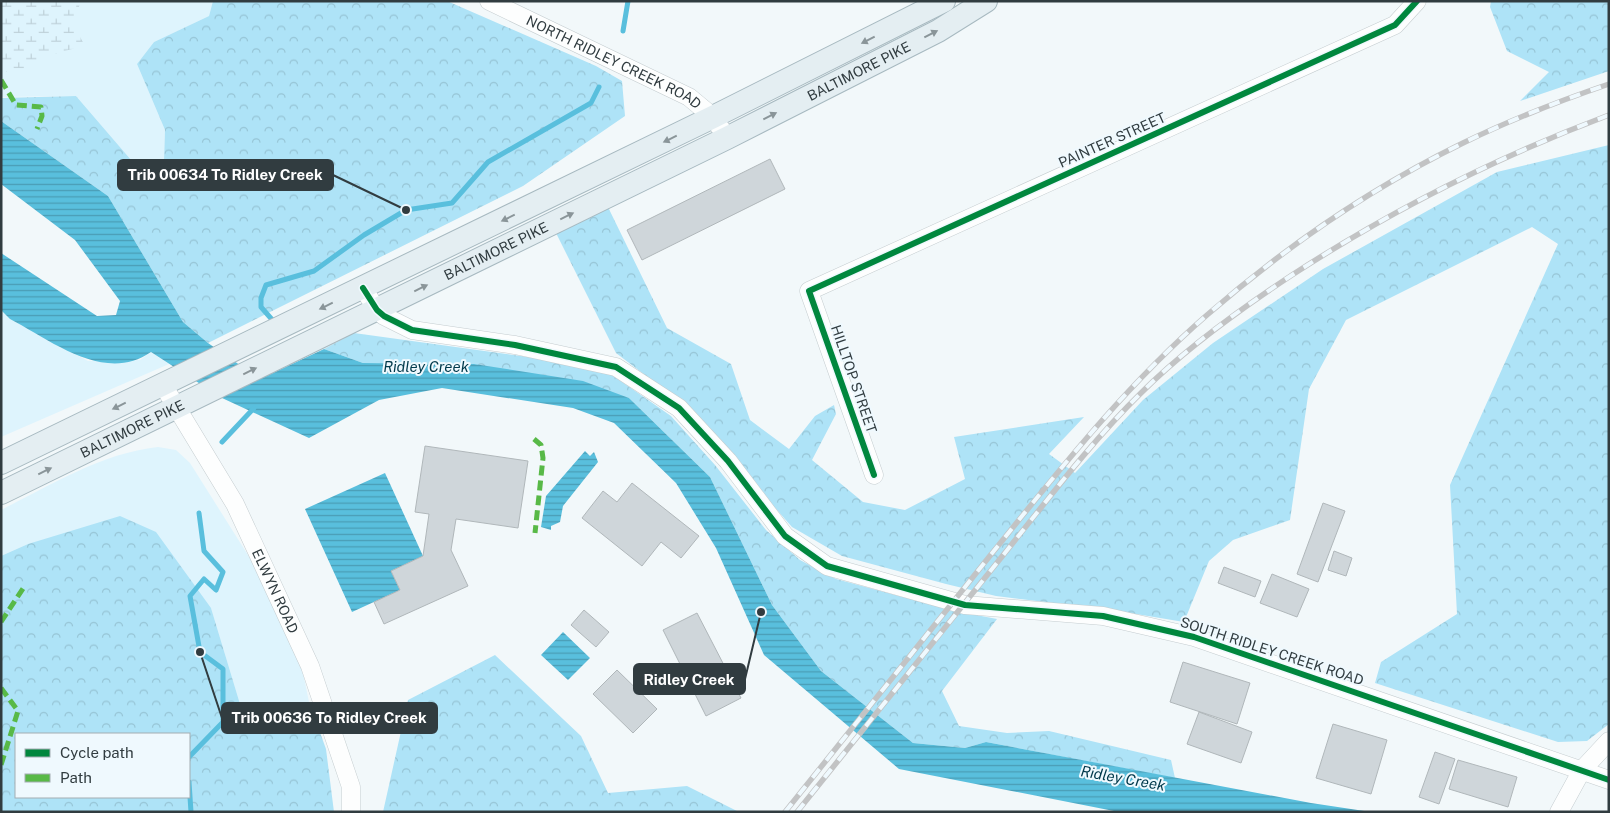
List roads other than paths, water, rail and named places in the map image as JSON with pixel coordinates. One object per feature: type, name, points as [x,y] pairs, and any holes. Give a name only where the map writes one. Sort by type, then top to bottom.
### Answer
[{"type":"main road","name":"BALTIMORE PIKE","points":[[1,463],[714,117],[944,1]]},
{"type":"main road","name":"BALTIMORE PIKE","points":[[1,493],[727,138],[938,31],[986,1]]},
{"type":"street","name":"NORTH RIDLEY CREEK ROAD","points":[[489,1],[689,97],[714,117],[727,138]]},
{"type":"street","name":"PAINTER STREET","points":[[809,291],[1394,25],[1417,1]]},
{"type":"street","name":"SOUTH RIDLEY CREEK ROAD","points":[[363,288],[377,310],[394,323],[412,330],[515,345],[616,367],[679,408],[728,461],[786,536],[827,566],[965,605],[1103,616],[1194,637],[1609,780]]},
{"type":"street","name":"HILLTOP STREET","points":[[809,291],[874,475]]},
{"type":"street","name":"ELWYN ROAD","points":[[173,380],[177,407],[235,504],[310,666],[351,787],[351,812]]},
{"type":"street","points":[[1560,809],[1582,770],[1609,741]]},
{"type":"street","points":[[351,787],[361,812]]},
{"type":"water","points":[[1,121],[108,196],[183,322],[208,343],[260,379],[324,349],[363,363],[474,364],[583,381],[629,398],[710,477],[772,605],[821,671],[913,743],[965,748],[986,742],[1311,803],[1371,812],[1119,812],[899,769],[764,655],[716,548],[676,483],[614,423],[573,408],[442,388],[379,400],[309,438],[222,398],[151,352],[133,361],[115,363],[79,356],[61,348],[10,319],[1,310],[1,253],[97,316],[116,315],[120,301],[75,240],[1,184]]},
{"type":"water","points":[[585,451],[590,456],[594,452],[598,462],[563,506],[560,522],[551,526],[551,530],[541,527],[546,496]]},
{"type":"water","points":[[385,473],[423,556],[391,571],[400,590],[352,612],[305,509]]},
{"type":"water","points":[[563,632],[590,658],[568,680],[541,655]]},
{"type":"waterway","points":[[623,31],[628,1]]},
{"type":"waterway","points":[[275,323],[261,307],[261,298],[266,285],[314,271],[364,235],[406,210],[452,203],[488,162],[591,103],[599,87]]},
{"type":"waterway","points":[[222,442],[254,408]]},
{"type":"waterway","points":[[190,756],[223,722],[223,669],[200,652],[190,596],[204,579],[216,590],[223,572],[204,551],[199,513]]},
{"type":"waterway","points":[[190,797],[191,812]]},
{"type":"railway","points":[[785,812],[1066,462],[1147,371],[1207,315],[1236,290],[1298,243],[1395,179],[1499,126],[1609,84]]},
{"type":"railway","points":[[797,812],[1084,455],[1121,413],[1176,360],[1272,288],[1368,228],[1486,167],[1567,131],[1609,115]]},
{"type":"place","name":"Trib 00634 To Ridley Creek","points":[[406,210]]},
{"type":"place","name":"Ridley Creek","points":[[761,612]]},
{"type":"place","name":"Trib 00636 To Ridley Creek","points":[[200,652]]}]
